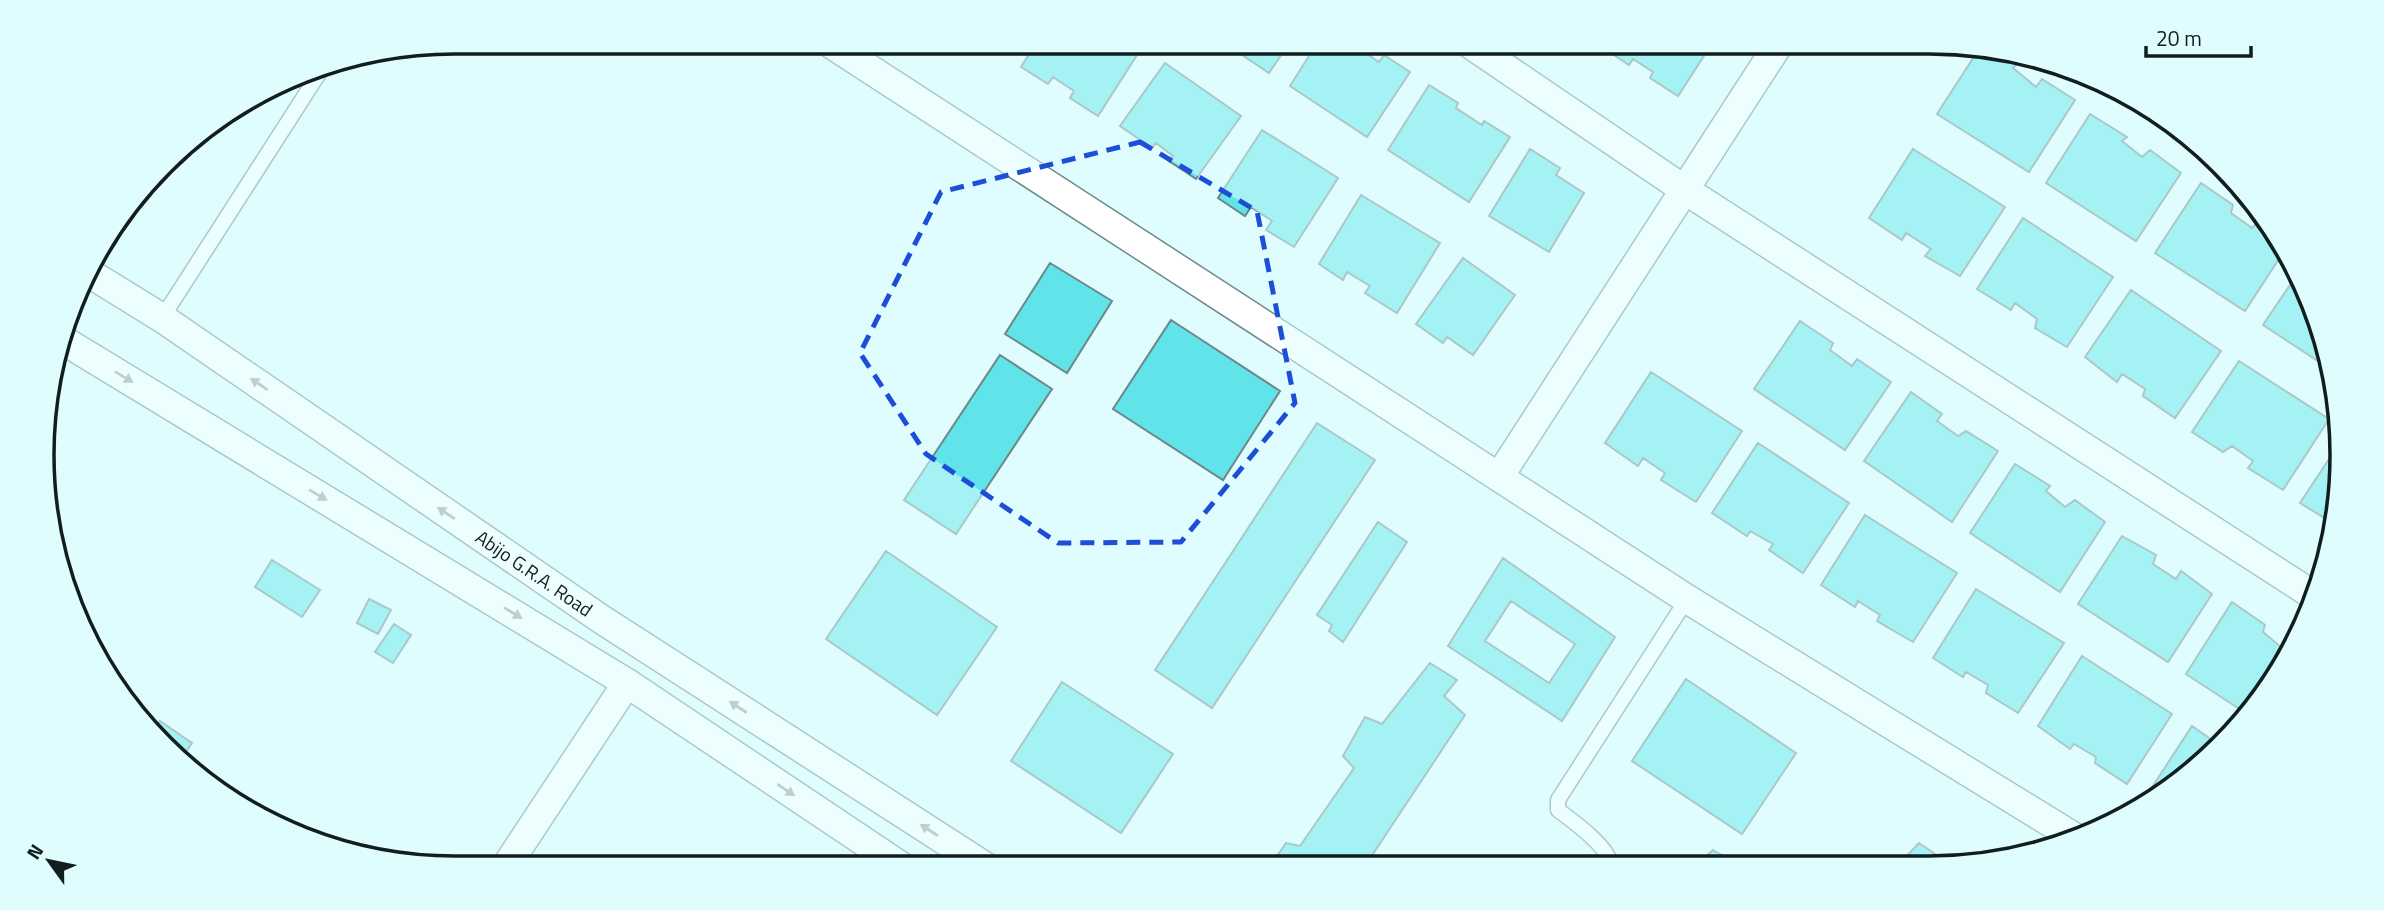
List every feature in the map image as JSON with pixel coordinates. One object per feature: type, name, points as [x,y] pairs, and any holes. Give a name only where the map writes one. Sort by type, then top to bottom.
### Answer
[{"type":"street","points":[[847,54],[1687,599],[2065,831]]},
{"type":"street","points":[[1485,54],[1685,190],[2306,590]]},
{"type":"street","points":[[1499,477],[1772,54]]},
{"type":"street","name":"Abijo G.R.A. Road","points":[[96,277],[162,318],[601,619],[969,856]]},
{"type":"street","points":[[70,344],[627,683],[886,856]]},
{"type":"street","points":[[513,856],[627,683]]},
{"type":"lane","points":[[162,318],[315,80]]},
{"type":"lane","points":[[1609,856],[1558,810],[1558,800],[1687,599]]},
{"type":"highlighted area","points":[[1140,142],[1257,211],[1295,403],[1181,542],[1058,543],[926,454],[860,353],[941,192]]},
{"type":"building","points":[[1029,54],[1138,54],[1098,116],[1070,98],[1074,91],[1053,77],[1048,84],[1021,67]]},
{"type":"building","points":[[1241,54],[1282,54],[1269,73]]},
{"type":"building","points":[[1310,54],[1367,54],[1379,62],[1384,55],[1410,72],[1367,137],[1290,86]]},
{"type":"building","points":[[1612,54],[1705,54],[1678,96],[1650,78],[1653,72],[1633,59],[1629,65]]},
{"type":"building","points":[[1974,57],[2017,64],[2013,68],[2036,87],[2042,79],[2075,100],[2029,172],[1937,114]]},
{"type":"building","points":[[1165,63],[1241,116],[1196,179],[1169,161],[1173,156],[1156,143],[1152,148],[1120,126]]},
{"type":"building","points":[[1429,85],[1458,103],[1456,108],[1482,125],[1484,121],[1510,137],[1469,202],[1388,150]]},
{"type":"building","points":[[2090,114],[2127,137],[2122,141],[2142,157],[2150,150],[2181,173],[2136,241],[2046,183]]},
{"type":"building","points":[[1262,130],[1338,178],[1294,247],[1266,230],[1272,221],[1251,207],[1245,216],[1218,198]]},
{"type":"building","points":[[1530,149],[1560,168],[1556,175],[1584,193],[1549,252],[1489,216]]},
{"type":"building","points":[[1913,149],[2005,207],[1960,276],[1925,256],[1931,249],[1906,233],[1902,240],[1869,218]]},
{"type":"building","points":[[2201,183],[2233,205],[2231,213],[2252,228],[2256,224],[2278,260],[2245,311],[2155,253]]},
{"type":"building","points":[[1361,195],[1440,243],[1397,313],[1365,293],[1370,286],[1347,272],[1343,280],[1319,264]]},
{"type":"building","points":[[2023,218],[2113,277],[2067,347],[2035,328],[2037,319],[2015,303],[2011,310],[1977,289]]},
{"type":"building","points":[[1463,258],[1515,295],[1473,355],[1447,337],[1443,343],[1416,324]]},
{"type":"building","points":[[1050,263],[1112,301],[1067,373],[1005,334]]},
{"type":"building","points":[[2291,284],[2308,326],[2318,361],[2263,325]]},
{"type":"building","points":[[2131,290],[2221,351],[2175,418],[2143,396],[2145,389],[2122,374],[2117,382],[2085,357]]},
{"type":"building","points":[[1171,320],[1280,391],[1223,480],[1113,409]]},
{"type":"building","points":[[1800,321],[1833,343],[1830,350],[1852,366],[1857,359],[1891,382],[1845,450],[1754,389]]},
{"type":"building","points":[[1000,355],[1052,389],[956,534],[904,500]]},
{"type":"building","points":[[2239,361],[2328,421],[2283,490],[2248,468],[2253,461],[2232,446],[2223,452],[2192,432]]},
{"type":"building","points":[[1651,372],[1742,431],[1696,502],[1661,480],[1665,473],[1643,458],[1638,466],[1605,443]]},
{"type":"building","points":[[1911,392],[1942,414],[1937,421],[1958,436],[1966,431],[1998,451],[1952,522],[1864,461]]},
{"type":"building","points":[[1317,423],[1375,460],[1212,708],[1155,670]]},
{"type":"building","points":[[1758,443],[1849,503],[1803,573],[1769,550],[1773,544],[1750,531],[1747,536],[1712,513]]},
{"type":"building","points":[[2330,458],[2324,518],[2300,503]]},
{"type":"building","points":[[2015,464],[2050,486],[2046,491],[2065,507],[2075,500],[2105,522],[2060,592],[1970,533]]},
{"type":"building","points":[[1865,515],[1957,573],[1913,642],[1877,621],[1880,615],[1858,601],[1855,607],[1821,585]]},
{"type":"building","points":[[1378,522],[1407,542],[1343,642],[1329,631],[1332,625],[1317,615]]},
{"type":"building","points":[[2122,536],[2156,555],[2153,564],[2176,579],[2181,571],[2212,594],[2168,662],[2078,604]]},
{"type":"building","points":[[886,551],[997,627],[937,715],[826,639]]},
{"type":"building","points":[[1503,558],[1615,637],[1562,721],[1448,646]],"holes":[[[1511,601],[1575,644],[1549,683],[1485,641]]]},
{"type":"building","points":[[272,560],[320,590],[302,617],[255,587]]},
{"type":"building","points":[[1976,589],[2064,643],[2018,713],[1986,693],[1988,685],[1966,672],[1963,677],[1933,658]]},
{"type":"building","points":[[369,599],[391,610],[378,634],[357,623]]},
{"type":"building","points":[[2232,602],[2265,625],[2263,632],[2280,647],[2262,678],[2239,709],[2186,674]]},
{"type":"building","points":[[394,624],[411,635],[393,663],[375,652]]},
{"type":"building","points":[[2082,656],[2172,714],[2127,784],[2095,763],[2096,757],[2074,744],[2070,749],[2038,726]]},
{"type":"building","points":[[1430,663],[1457,680],[1444,696],[1465,715],[1372,856],[1277,856],[1286,843],[1300,846],[1354,768],[1343,756],[1365,717],[1382,724]]},
{"type":"building","points":[[1686,679],[1796,753],[1742,834],[1632,761]]},
{"type":"building","points":[[1062,682],[1173,754],[1121,833],[1011,761]]},
{"type":"building","points":[[160,721],[192,743],[186,751],[172,738],[158,724]]},
{"type":"building","points":[[2192,726],[2211,739],[2173,773],[2151,788]]},
{"type":"building","points":[[1919,843],[1938,856],[1929,856],[1907,856]]},
{"type":"building","points":[[1713,850],[1723,856],[1706,856]]}]
